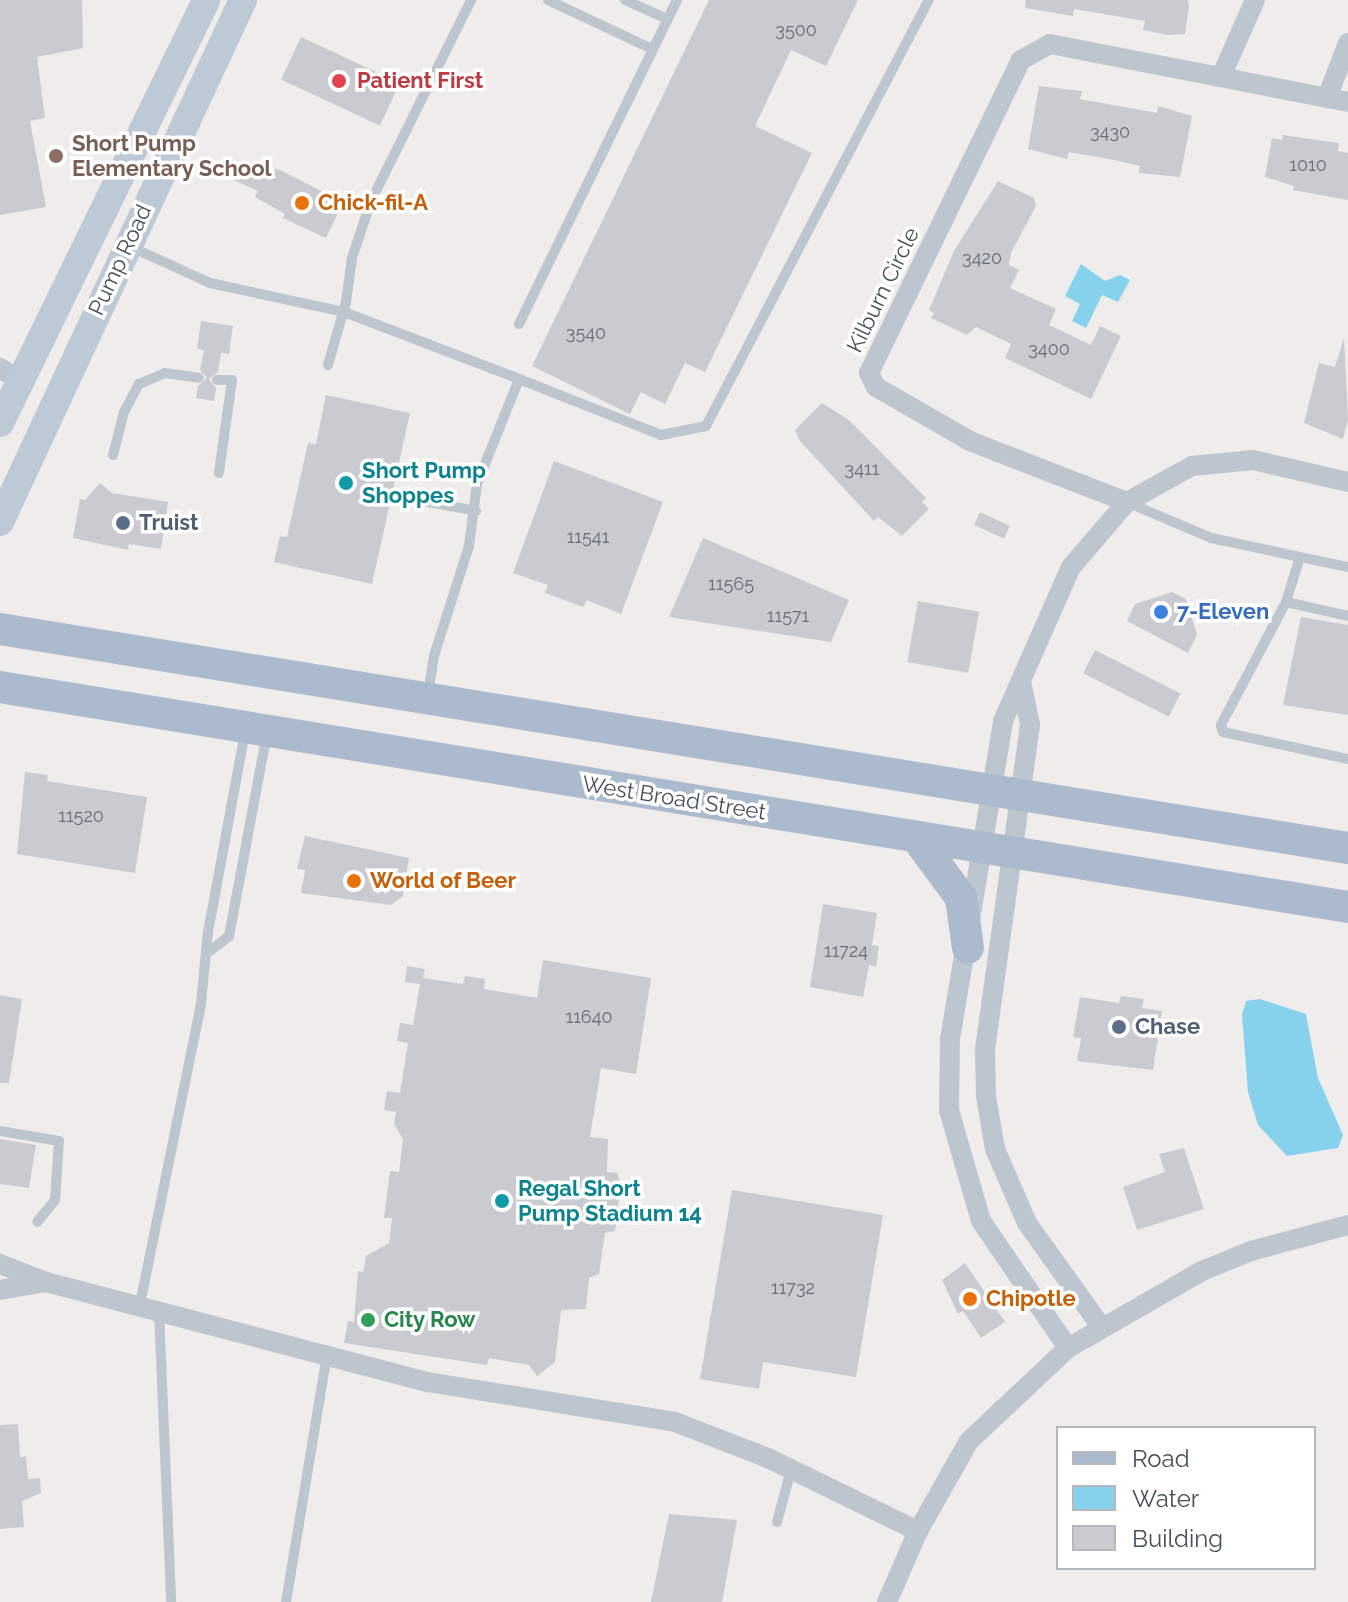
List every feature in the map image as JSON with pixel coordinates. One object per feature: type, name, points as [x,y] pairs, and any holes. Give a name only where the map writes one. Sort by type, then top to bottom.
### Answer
[{"type":"main road","name":"Pump Road","points":[[0,423],[10,374],[206,0]]},
{"type":"main road","name":"Pump Road","points":[[0,522],[243,0]]},
{"type":"main road","points":[[0,629],[1348,848]]},
{"type":"main road","name":"West Broad Street","points":[[0,687],[1348,907]]},
{"type":"main road","points":[[917,838],[961,898],[968,948]]},
{"type":"street","points":[[1255,0],[1221,77],[1348,102]]},
{"type":"street","points":[[1327,98],[1348,43]]},
{"type":"street","name":"Kilburn Circle","points":[[1127,502],[970,441],[876,387],[869,373],[1021,60],[1050,44],[1221,77]]},
{"type":"street","points":[[1068,1348],[981,1221],[954,1136],[950,1039],[968,948],[1000,851],[1009,793],[1003,721],[1071,567],[1127,502],[1203,465],[1232,475],[1253,460],[1348,482]]},
{"type":"street","points":[[1021,681],[1030,725],[1009,793],[1000,851],[985,1051],[989,1120],[1005,1176],[1027,1223],[1100,1325]]},
{"type":"street","points":[[887,1602],[918,1531],[969,1441],[1068,1348],[1100,1325],[1167,1288],[1251,1251],[1348,1225]]},
{"type":"street","points":[[0,1264],[46,1282],[149,1306],[428,1382],[675,1422],[791,1470],[918,1531]]},
{"type":"street","points":[[0,1290],[46,1282]]},
{"type":"lane","points":[[328,365],[344,312],[352,258],[371,201],[471,0]]},
{"type":"lane","points":[[548,0],[652,49]]},
{"type":"lane","points":[[625,0],[667,19]]},
{"type":"lane","points":[[519,324],[677,0]]},
{"type":"lane","points":[[127,245],[210,283],[344,312],[661,435],[706,426],[929,0]]},
{"type":"lane","points":[[113,455],[124,412],[139,384],[165,373],[199,378]]},
{"type":"lane","points":[[427,700],[434,656],[476,511],[477,484],[519,379]]},
{"type":"lane","points":[[217,380],[232,380],[219,473]]},
{"type":"lane","points":[[418,500],[476,511]]},
{"type":"lane","points":[[1127,502],[1211,538],[1348,567]]},
{"type":"lane","points":[[1300,557],[1286,602],[1223,715],[1223,732],[1348,759]]},
{"type":"lane","points":[[1286,602],[1348,616]]},
{"type":"lane","points":[[171,1602],[156,1333],[149,1306],[210,951],[208,932],[256,730]]},
{"type":"lane","points":[[210,951],[229,936],[256,730]]},
{"type":"lane","points":[[0,1131],[59,1141],[55,1200],[37,1222]]},
{"type":"lane","points":[[286,1602],[327,1353]]},
{"type":"lane","points":[[777,1522],[791,1470]]},
{"type":"water","points":[[1081,264],[1105,281],[1120,275],[1130,280],[1118,302],[1102,295],[1086,328],[1072,321],[1080,304],[1065,296]]},
{"type":"water","points":[[1260,999],[1306,1014],[1318,1078],[1343,1135],[1338,1148],[1287,1156],[1258,1125],[1248,1092],[1242,1015],[1246,1001]]},
{"type":"building","points":[[0,0],[82,0],[83,48],[37,57],[45,118],[30,121],[46,207],[0,215]]},
{"type":"building","points":[[709,0],[858,0],[826,66],[791,50],[755,126],[812,153],[705,372],[685,363],[665,404],[641,392],[630,414],[532,366]]},
{"type":"building","points":[[1026,0],[1188,0],[1189,6],[1185,34],[1168,35],[1143,30],[1145,21],[1074,9],[1073,16],[1025,8]]},
{"type":"building","name":"Patient First","points":[[301,37],[400,83],[380,126],[281,80]]},
{"type":"building","points":[[1039,86],[1082,91],[1080,99],[1157,113],[1158,106],[1192,116],[1180,177],[1139,173],[1140,166],[1114,160],[1069,152],[1067,159],[1028,149]]},
{"type":"building","points":[[1283,135],[1339,143],[1338,151],[1348,153],[1348,200],[1293,190],[1294,186],[1265,177],[1272,138],[1282,140]]},
{"type":"building","name":"Chick-fil-A","points":[[235,166],[262,178],[267,167],[280,170],[343,202],[326,238],[283,218],[285,214],[255,197],[258,191],[229,178]]},
{"type":"building","points":[[998,181],[1034,198],[1036,206],[1011,253],[1009,265],[1019,270],[1010,288],[1056,309],[1049,325],[1091,345],[1100,326],[1121,336],[1091,399],[1005,358],[1011,344],[976,327],[967,335],[931,318],[934,313],[929,310],[954,251]]},
{"type":"building","points":[[201,321],[233,326],[229,354],[221,353],[218,372],[209,379],[216,388],[214,401],[196,398],[198,386],[207,378],[200,370],[204,350],[197,349]]},
{"type":"building","points":[[1344,338],[1348,420],[1343,439],[1304,423],[1319,363],[1335,367]]},
{"type":"building","name":"Short Pump Shoppes","points":[[326,395],[410,413],[372,584],[274,562],[280,536],[287,537],[308,443],[316,444]]},
{"type":"building","points":[[822,403],[849,420],[926,498],[922,502],[929,509],[902,536],[878,517],[874,521],[800,441],[795,430]]},
{"type":"building","points":[[554,461],[663,502],[621,614],[587,600],[583,607],[545,593],[548,585],[513,573]]},
{"type":"building","name":"Truist","points":[[100,483],[112,493],[168,502],[161,549],[129,544],[128,550],[73,538],[80,499],[85,500]]},
{"type":"building","points":[[980,512],[1010,526],[1004,539],[974,525]]},
{"type":"building","points":[[703,538],[849,600],[831,642],[669,617]]},
{"type":"building","name":"7-Eleven","points":[[1172,592],[1186,599],[1197,635],[1188,653],[1127,621],[1135,604]]},
{"type":"building","points":[[918,601],[979,612],[968,673],[907,662]]},
{"type":"building","points":[[1301,617],[1348,625],[1348,715],[1283,705]]},
{"type":"building","points":[[1095,650],[1181,694],[1169,717],[1083,673]]},
{"type":"building","points":[[25,772],[48,775],[47,781],[147,797],[135,873],[17,854]]},
{"type":"building","name":"World of Beer","points":[[305,836],[409,858],[403,896],[391,905],[301,893],[305,870],[297,869]]},
{"type":"building","points":[[823,904],[877,913],[872,945],[879,946],[876,967],[869,965],[863,997],[810,987]]},
{"type":"building","points":[[543,960],[651,978],[636,1074],[601,1068],[590,1137],[608,1139],[607,1172],[617,1173],[621,1184],[615,1231],[605,1233],[599,1274],[589,1278],[586,1309],[561,1310],[555,1362],[537,1376],[529,1365],[489,1358],[487,1365],[344,1343],[348,1321],[354,1322],[358,1271],[363,1272],[366,1256],[389,1243],[392,1218],[384,1218],[390,1171],[399,1172],[403,1139],[394,1124],[396,1112],[384,1110],[387,1091],[400,1093],[408,1043],[397,1041],[400,1023],[413,1025],[420,984],[405,982],[407,966],[425,969],[423,978],[463,984],[465,976],[485,979],[484,989],[537,998]]},
{"type":"building","points":[[0,995],[22,999],[9,1083],[0,1083]]},
{"type":"building","name":"Chase","points":[[1121,996],[1144,999],[1142,1008],[1162,1011],[1153,1070],[1077,1061],[1081,1038],[1073,1037],[1080,997],[1119,1003]]},
{"type":"building","points":[[0,1139],[36,1145],[29,1188],[0,1184]]},
{"type":"building","points":[[1184,1148],[1204,1209],[1137,1230],[1123,1187],[1165,1172],[1159,1154]]},
{"type":"building","points":[[732,1190],[883,1215],[856,1377],[763,1362],[759,1389],[700,1379]]},
{"type":"building","name":"Chipotle","points":[[965,1263],[1005,1322],[981,1338],[963,1311],[958,1314],[942,1280]]},
{"type":"building","points":[[18,1424],[20,1457],[26,1456],[28,1479],[40,1478],[41,1493],[22,1501],[24,1527],[0,1529],[0,1425]]},
{"type":"building","points":[[669,1514],[737,1520],[722,1602],[651,1602]]},
{"type":"place","name":"Patient First","points":[[339,81]]},
{"type":"place","name":"Short Pump Elementary School","points":[[56,156]]},
{"type":"place","name":"Chick-fil-A","points":[[302,203]]},
{"type":"place","name":"Short Pump Shoppes","points":[[346,483]]},
{"type":"place","name":"Truist","points":[[123,523]]},
{"type":"place","name":"7-Eleven","points":[[1161,612]]},
{"type":"place","name":"World of Beer","points":[[354,881]]},
{"type":"place","name":"Chase","points":[[1119,1027]]},
{"type":"place","name":"Regal Short Pump Stadium 14","points":[[502,1201]]},
{"type":"place","name":"Chipotle","points":[[970,1299]]},
{"type":"place","name":"City Row","points":[[368,1320]]}]
